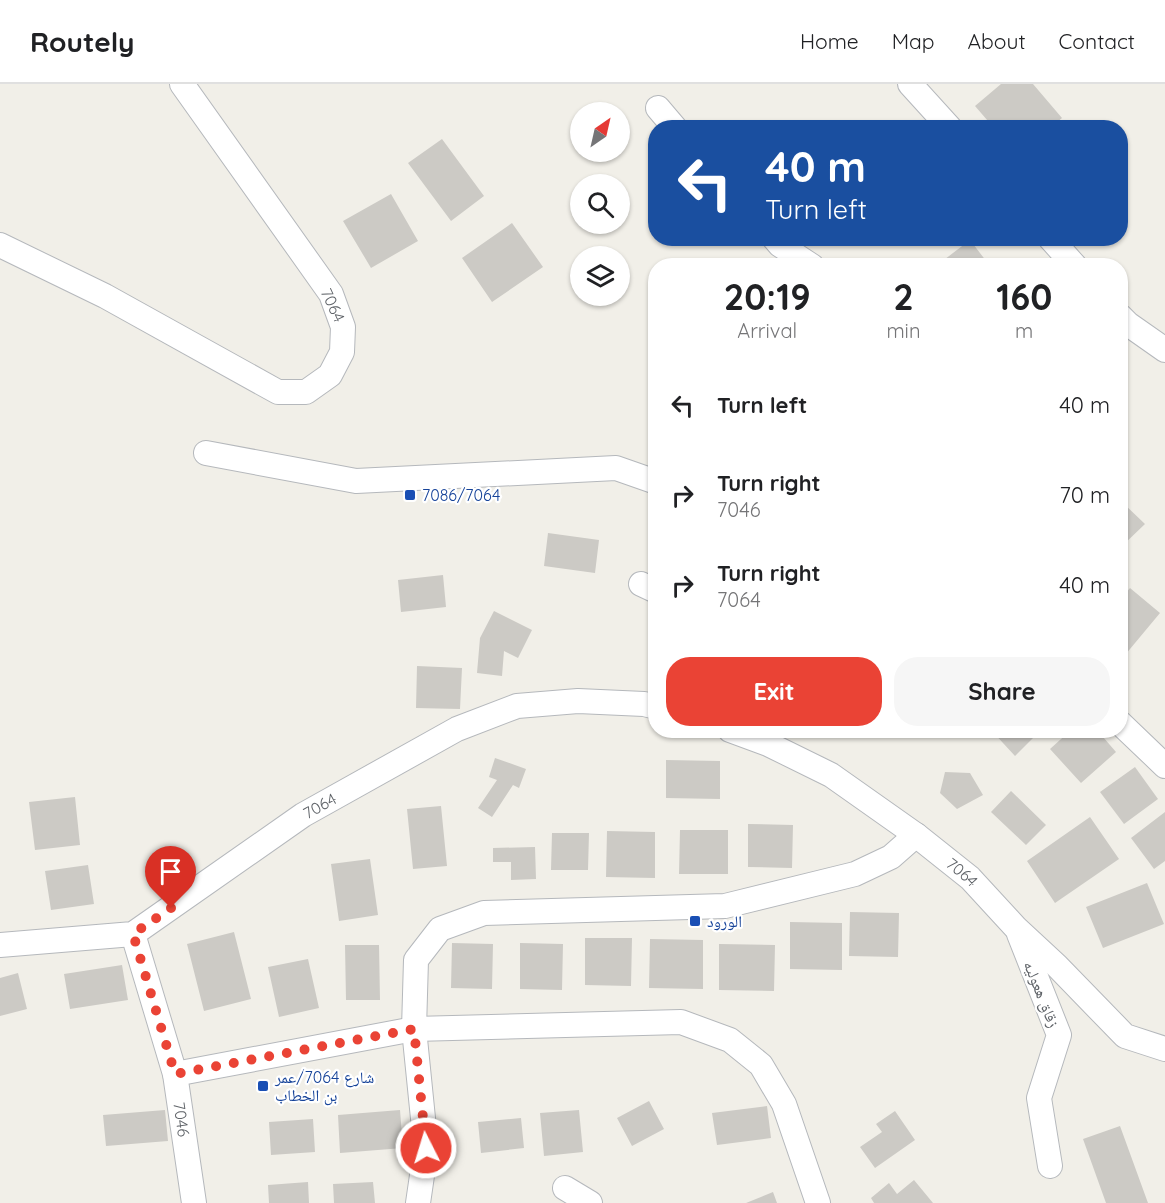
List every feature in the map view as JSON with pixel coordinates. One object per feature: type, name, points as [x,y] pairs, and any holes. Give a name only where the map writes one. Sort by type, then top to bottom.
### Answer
[{"type":"street","name":"7064","points":[[0,245],[105,296],[278,392],[306,392],[330,375],[342,352],[344,327],[331,294],[182,84]]},
{"type":"street","points":[[910,84],[943,120]]},
{"type":"street","points":[[658,108],[668,120]]},
{"type":"street","points":[[783,246],[800,258]]},
{"type":"street","points":[[1057,246],[1068,258]]},
{"type":"street","points":[[1128,326],[1165,350]]},
{"type":"street","points":[[206,453],[356,481],[616,468],[648,480]]},
{"type":"street","name":"7064","points":[[133,934],[303,815],[456,729],[517,706],[578,701],[648,706]]},
{"type":"street","points":[[1128,731],[1165,766]]},
{"type":"street","name":"7064","points":[[752,738],[831,775],[916,835],[970,878],[1125,1036],[1165,1050]]},
{"type":"street","points":[[418,1203],[426,1148],[414,1029],[416,960],[440,929],[484,913],[725,906],[855,874],[891,857],[916,835]]},
{"type":"street","name":"زقاق هعوليه","points":[[1016,927],[1059,1035],[1039,1098],[1050,1166]]},
{"type":"street","points":[[0,945],[133,934]]},
{"type":"street","name":"7046","points":[[133,934],[175,1074],[194,1203]]},
{"type":"street","points":[[175,1074],[414,1029],[681,1022],[730,1040],[761,1065],[784,1104],[818,1203]]},
{"type":"street","points":[[565,1188],[590,1203]]},
{"type":"building","points":[[1001,84],[1033,84],[1062,118],[1060,120],[987,120],[975,106]]},
{"type":"building","points":[[442,139],[484,196],[451,221],[408,163]]},
{"type":"building","points":[[391,194],[418,241],[371,268],[343,221]]},
{"type":"building","points":[[512,223],[543,267],[492,302],[462,258]]},
{"type":"building","points":[[962,246],[975,246],[984,258],[946,258]]},
{"type":"building","points":[[1128,508],[1145,524],[1128,540]]},
{"type":"building","points":[[548,533],[599,540],[595,573],[544,566]]},
{"type":"building","points":[[443,575],[446,607],[401,612],[398,580]]},
{"type":"building","points":[[1130,588],[1160,613],[1128,651],[1128,590]]},
{"type":"building","points":[[494,611],[532,630],[518,658],[504,651],[502,676],[477,673],[480,638]]},
{"type":"building","points":[[417,666],[462,668],[460,709],[416,708]]},
{"type":"building","points":[[998,738],[1033,738],[1015,756]]},
{"type":"building","points":[[1062,738],[1104,738],[1116,752],[1081,783],[1050,749]]},
{"type":"building","points":[[495,758],[526,769],[519,788],[513,785],[492,817],[478,808],[497,780],[489,777]]},
{"type":"building","points":[[666,760],[720,761],[720,799],[666,798]]},
{"type":"building","points":[[1135,767],[1158,799],[1124,824],[1100,792]]},
{"type":"building","points":[[945,772],[970,773],[983,795],[957,809],[940,793]]},
{"type":"building","points":[[1011,791],[1046,825],[1026,845],[991,812]]},
{"type":"building","points":[[75,797],[80,845],[35,850],[29,802]]},
{"type":"building","points":[[441,806],[447,866],[413,869],[407,809]]},
{"type":"building","points":[[1165,812],[1165,861],[1154,869],[1131,838]]},
{"type":"building","points":[[1090,817],[1119,859],[1055,903],[1027,861]]},
{"type":"building","points":[[748,824],[793,825],[792,868],[748,867]]},
{"type":"building","points":[[680,830],[728,830],[728,874],[679,874]]},
{"type":"building","points":[[607,831],[655,832],[655,878],[606,877]]},
{"type":"building","points":[[552,833],[589,833],[588,870],[551,870]]},
{"type":"building","points":[[535,847],[536,879],[511,880],[511,862],[493,862],[493,848]]},
{"type":"building","points":[[370,859],[378,915],[339,921],[331,864]]},
{"type":"building","points":[[88,865],[94,904],[51,910],[45,871]]},
{"type":"building","points":[[1147,883],[1164,924],[1103,948],[1086,907]]},
{"type":"building","points":[[850,912],[899,913],[898,957],[849,956]]},
{"type":"building","points":[[790,922],[842,923],[842,970],[790,969]]},
{"type":"building","points":[[234,932],[251,999],[204,1011],[187,944]]},
{"type":"building","points":[[585,938],[632,938],[631,986],[585,985]]},
{"type":"building","points":[[650,939],[703,940],[703,989],[649,988]]},
{"type":"building","points":[[452,943],[493,944],[492,989],[451,988]]},
{"type":"building","points":[[520,943],[563,944],[562,990],[520,989]]},
{"type":"building","points":[[719,944],[775,945],[774,991],[719,990]]},
{"type":"building","points":[[345,945],[379,945],[380,1000],[346,1000]]},
{"type":"building","points":[[308,959],[319,1008],[279,1017],[268,967]]},
{"type":"building","points":[[122,965],[128,1000],[70,1009],[64,974]]},
{"type":"building","points":[[18,973],[27,1009],[0,1016],[0,978]]},
{"type":"building","points":[[649,1101],[664,1129],[632,1146],[617,1118]]},
{"type":"building","points":[[767,1106],[771,1138],[717,1145],[712,1113]]},
{"type":"building","points":[[165,1110],[168,1141],[106,1146],[103,1115]]},
{"type":"building","points":[[400,1110],[403,1148],[340,1153],[338,1115]]},
{"type":"building","points":[[579,1110],[583,1152],[544,1156],[540,1113]]},
{"type":"building","points":[[895,1111],[915,1140],[875,1168],[860,1147],[882,1132],[876,1124]]},
{"type":"building","points":[[521,1118],[524,1148],[481,1153],[478,1122]]},
{"type":"building","points":[[313,1119],[315,1152],[271,1155],[269,1122]]},
{"type":"building","points":[[1120,1126],[1148,1203],[1106,1203],[1083,1139]]},
{"type":"building","points":[[914,1180],[933,1203],[874,1203],[871,1198],[889,1183],[897,1194]]},
{"type":"building","points":[[308,1182],[309,1203],[269,1203],[268,1185]]},
{"type":"building","points":[[373,1182],[375,1203],[334,1203],[333,1184]]},
{"type":"building","points":[[773,1192],[777,1203],[746,1203]]},
{"type":"place","name":"7086/7064","points":[[410,495]]},
{"type":"place","name":"الورود","points":[[695,921]]},
{"type":"place","name":"شارع 7064/عمر بن الخطاب","points":[[263,1086]]},
{"type":"route","points":[[171,908],[133,934],[175,1074],[414,1029],[426,1148]]}]
